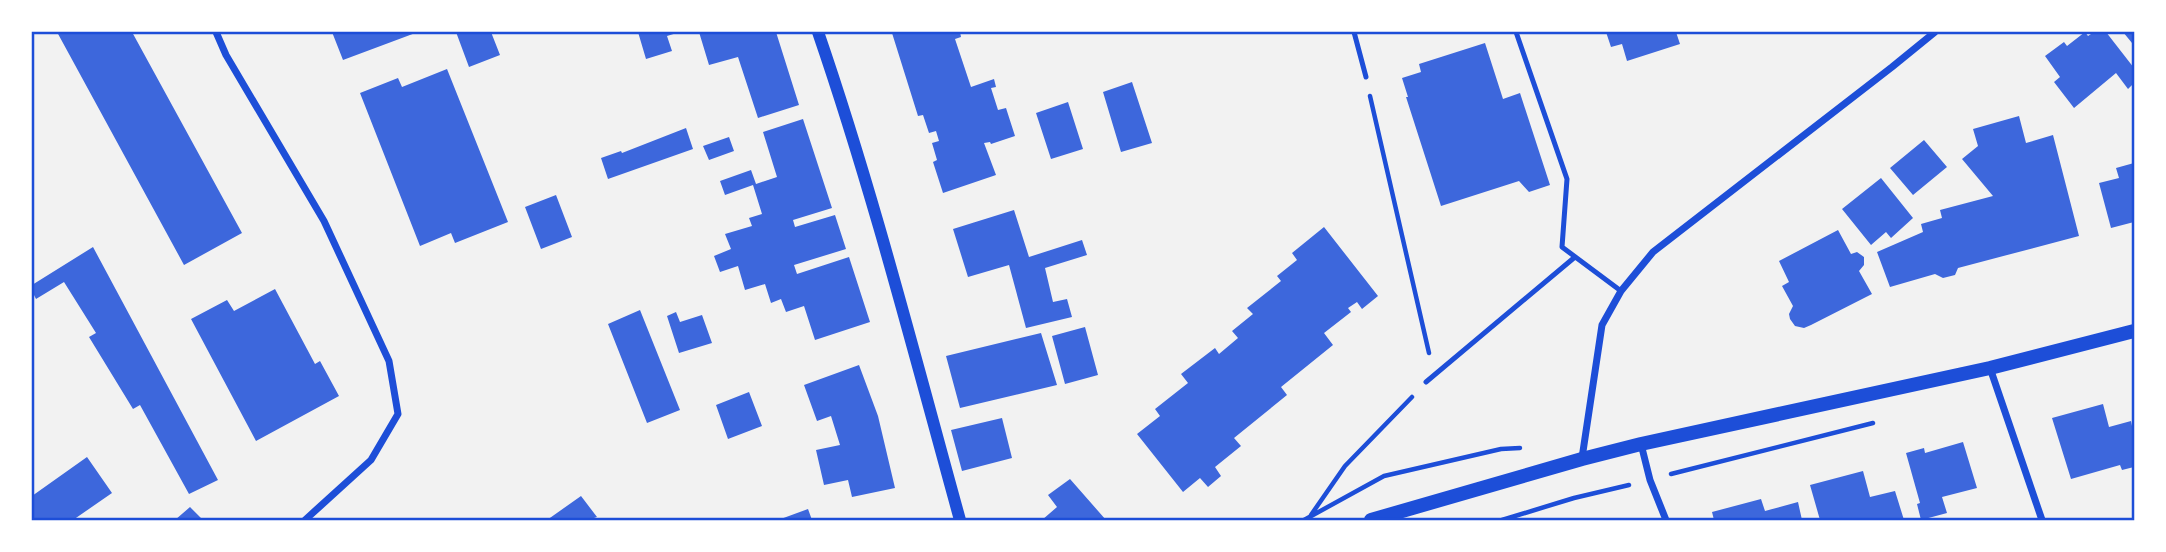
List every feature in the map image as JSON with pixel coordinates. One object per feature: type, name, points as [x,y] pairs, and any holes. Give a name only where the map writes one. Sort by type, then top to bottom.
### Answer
[{"type":"main road","points":[[1371,520],[1641,444],[1990,368],[2134,331]]},
{"type":"street","points":[[216,32],[226,55],[324,221],[388,361],[398,414],[371,460],[305,520]]},
{"type":"street","points":[[817,32],[840,98],[893,278],[960,520]]},
{"type":"street","points":[[1582,459],[1602,325],[1621,291],[1653,252],[1930,33]]},
{"type":"street","points":[[1990,368],[2042,520]]},
{"type":"street","points":[[1641,444],[1650,480],[1666,520]]},
{"type":"lane","points":[[1354,32],[1366,77]]},
{"type":"lane","points":[[1516,32],[1567,179],[1562,247],[1621,291]]},
{"type":"lane","points":[[1426,382],[1576,257]]},
{"type":"path","points":[[1366,77],[1429,355],[1440,372]]},
{"type":"path","points":[[1310,516],[1345,466],[1426,382]]},
{"type":"path","points":[[1304,520],[1384,476],[1500,449],[1524,448]]},
{"type":"path","points":[[1502,520],[1574,498],[1650,480]]},
{"type":"building","points":[[57,32],[132,32],[242,233],[184,265]]},
{"type":"building","points":[[332,32],[418,32],[343,60]]},
{"type":"building","points":[[456,32],[491,32],[500,55],[469,67]]},
{"type":"building","points":[[638,32],[680,32],[667,36],[672,51],[646,59]]},
{"type":"building","points":[[699,32],[776,32],[799,105],[758,118],[738,57],[709,65]]},
{"type":"building","points":[[960,32],[961,37],[955,39],[971,87],[994,79],[996,87],[991,88],[998,110],[1006,108],[1015,136],[991,144],[984,143],[996,175],[943,193],[933,162],[937,160],[932,143],[939,141],[936,131],[929,133],[923,115],[918,116],[892,33]]},
{"type":"building","points":[[1606,32],[1676,32],[1680,44],[1627,61],[1622,44],[1611,47]]},
{"type":"building","points":[[2085,32],[2088,36],[2094,32],[2106,32],[2134,68],[2134,83],[2128,89],[2116,73],[2074,108],[2054,82],[2060,77],[2045,56],[2064,42],[2067,46]]},
{"type":"building","points":[[2123,32],[2134,32],[2132,43]]},
{"type":"building","points":[[1485,43],[1503,99],[1520,93],[1550,185],[1529,192],[1519,181],[1441,206],[1402,78],[1421,72],[1419,64]]},
{"type":"building","points":[[447,69],[508,222],[455,243],[451,233],[420,246],[360,93],[398,78],[402,87]]},
{"type":"building","points":[[1132,82],[1152,143],[1121,152],[1103,92]]},
{"type":"building","points":[[1068,102],[1083,149],[1051,159],[1036,113]]},
{"type":"building","points":[[2019,116],[2026,143],[2053,135],[2079,236],[1958,268],[1955,275],[1943,278],[1935,274],[1890,287],[1877,252],[1923,232],[1921,224],[1942,218],[1940,210],[1993,196],[1962,159],[1978,146],[1973,129]]},
{"type":"building","points":[[803,119],[832,208],[793,220],[795,227],[835,215],[846,249],[794,265],[797,274],[849,257],[870,322],[815,340],[804,306],[786,312],[781,299],[771,303],[765,284],[745,290],[738,266],[720,272],[714,256],[731,249],[725,234],[752,226],[749,218],[762,214],[753,185],[725,195],[720,181],[751,170],[756,184],[777,177],[763,132]]},
{"type":"building","points":[[686,128],[693,149],[608,179],[601,158],[621,151],[622,153]]},
{"type":"building","points":[[729,137],[734,151],[709,160],[703,146]]},
{"type":"building","points":[[1924,140],[1947,167],[1913,195],[1890,168]]},
{"type":"building","points":[[2134,163],[2134,222],[2111,228],[2099,183],[2119,178],[2116,168]]},
{"type":"building","points":[[1881,178],[1913,218],[1891,238],[1886,232],[1871,245],[1842,209]]},
{"type":"building","points":[[556,195],[572,237],[541,249],[525,207]]},
{"type":"building","points":[[1014,210],[1029,257],[1082,240],[1087,255],[1045,268],[1053,302],[1067,299],[1072,317],[1026,328],[1009,265],[968,277],[953,229]]},
{"type":"building","points":[[1324,227],[1378,296],[1362,309],[1357,302],[1348,308],[1351,312],[1324,333],[1333,345],[1281,387],[1287,395],[1234,438],[1241,446],[1215,467],[1221,476],[1208,487],[1200,478],[1183,492],[1137,434],[1160,416],[1155,409],[1188,383],[1181,374],[1215,348],[1219,354],[1238,338],[1232,331],[1253,314],[1247,308],[1281,281],[1277,276],[1297,260],[1292,253]]},
{"type":"building","points":[[1838,230],[1851,254],[1857,252],[1864,257],[1864,265],[1859,271],[1872,294],[1804,328],[1795,326],[1789,314],[1793,306],[1782,286],[1789,282],[1779,261]]},
{"type":"building","points":[[93,247],[218,480],[189,494],[140,405],[133,409],[89,337],[96,333],[64,282],[36,299],[32,291],[32,285]]},
{"type":"building","points":[[275,289],[315,364],[320,361],[339,396],[256,441],[191,319],[227,300],[234,311]]},
{"type":"building","points":[[640,310],[680,410],[647,423],[608,324]]},
{"type":"building","points":[[676,312],[680,322],[702,315],[712,343],[679,353],[667,316]]},
{"type":"building","points":[[1085,327],[1098,375],[1065,384],[1052,336]]},
{"type":"building","points":[[1041,333],[1057,385],[960,408],[946,356]]},
{"type":"building","points":[[859,365],[878,416],[895,488],[852,497],[848,480],[824,485],[816,450],[840,445],[831,416],[817,421],[804,385]]},
{"type":"building","points":[[749,392],[762,426],[728,439],[716,405]]},
{"type":"building","points":[[2103,404],[2109,427],[2131,421],[2134,467],[2122,470],[2120,465],[2071,479],[2052,418]]},
{"type":"building","points":[[1002,418],[1012,458],[962,471],[951,430]]},
{"type":"building","points":[[1963,442],[1977,488],[1942,497],[1947,513],[1921,520],[1917,504],[1920,503],[1906,453],[1924,448],[1925,453]]},
{"type":"building","points":[[87,457],[112,493],[73,520],[32,520],[32,496]]},
{"type":"building","points":[[1863,471],[1870,497],[1895,491],[1904,520],[1820,520],[1810,485]]},
{"type":"building","points":[[1070,479],[1106,520],[1042,520],[1057,507],[1048,495]]},
{"type":"building","points":[[581,496],[597,517],[594,518],[596,520],[547,520]]},
{"type":"building","points":[[1761,499],[1765,511],[1798,502],[1802,520],[1714,520],[1712,512]]},
{"type":"building","points":[[190,507],[203,520],[175,520]]},
{"type":"building","points":[[808,509],[812,520],[778,520]]}]
